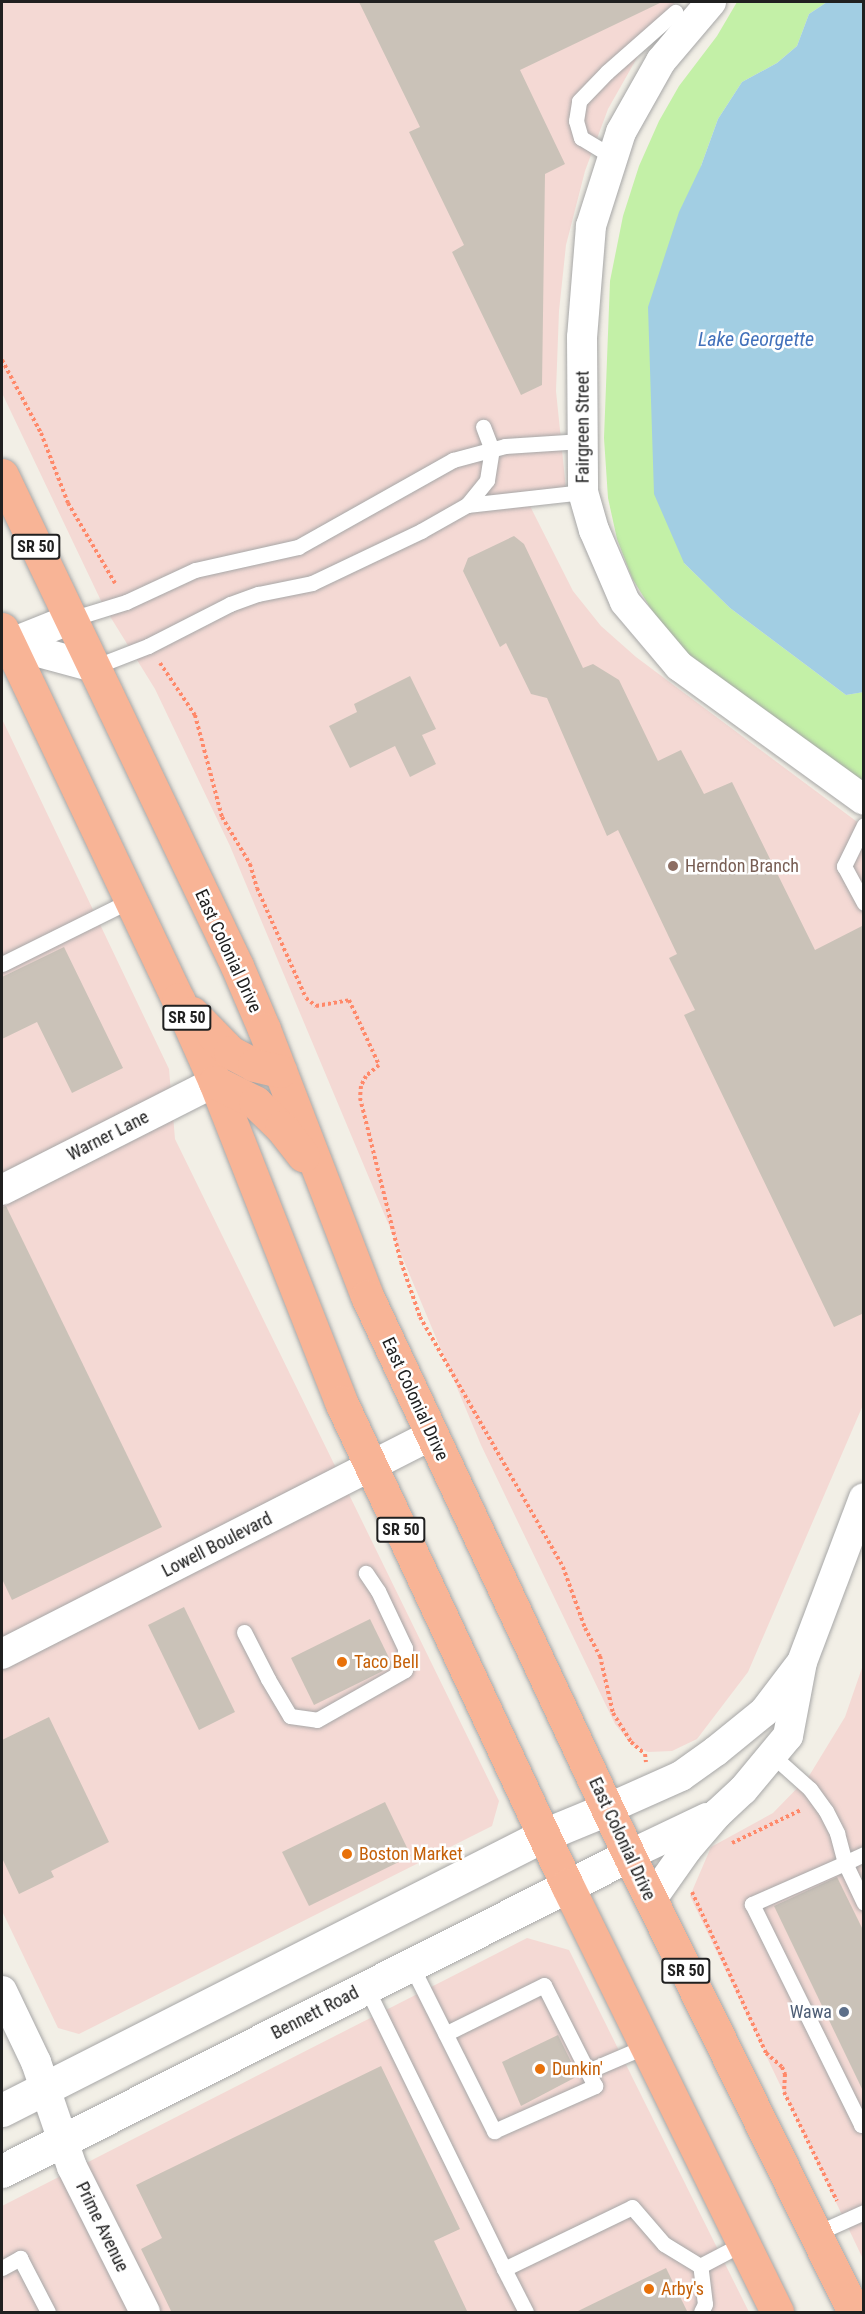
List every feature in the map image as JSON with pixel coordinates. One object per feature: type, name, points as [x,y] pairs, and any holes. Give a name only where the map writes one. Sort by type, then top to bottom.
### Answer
[{"type":"highway","name":"East Colonial Drive","points":[[2,475],[237,966],[367,1296],[629,1855],[854,2313]]},
{"type":"highway","name":"SR 50","points":[[4,640],[131,900],[215,1082],[341,1402],[567,1885],[777,2313]]},
{"type":"highway","points":[[178,999],[230,1052],[254,1065],[280,1071]]},
{"type":"highway","points":[[215,1082],[255,1102],[281,1127],[320,1178]]},
{"type":"street","name":"Fairgreen Street","points":[[711,2],[676,15],[661,61],[621,132],[591,226],[582,338],[583,492],[594,530],[625,602],[679,666],[864,800]]},
{"type":"street","points":[[4,640],[71,619]]},
{"type":"street","points":[[4,640],[94,667]]},
{"type":"street","name":"Warner Lane","points":[[2,1190],[215,1082]]},
{"type":"street","name":"Lowell Boulevard","points":[[2,1654],[432,1435]]},
{"type":"street","points":[[651,1900],[687,1848],[742,1790],[788,1736],[802,1662],[863,1502]]},
{"type":"street","points":[[2,2110],[544,1835],[681,1776],[764,1712],[802,1662]]},
{"type":"street","points":[[629,1855],[717,1814]]},
{"type":"street","name":"Bennett Road","points":[[2,2171],[629,1855]]},
{"type":"street","name":"Prime Avenue","points":[[2,1991],[36,2062],[72,2167],[144,2313]]},
{"type":"lane","points":[[613,157],[581,138],[576,121],[579,101],[607,72],[676,15]]},
{"type":"lane","points":[[94,667],[148,646],[230,604],[258,594],[312,583],[421,531],[467,505],[487,480],[492,450],[483,427]]},
{"type":"lane","points":[[71,619],[126,602],[195,570],[298,547],[453,460],[505,446],[582,441]]},
{"type":"lane","points":[[467,505],[583,492]]},
{"type":"lane","points":[[864,825],[843,866],[864,903]]},
{"type":"lane","points":[[2,964],[131,900]]},
{"type":"lane","points":[[244,1632],[290,1716],[316,1720],[405,1670],[405,1648],[366,1573]]},
{"type":"lane","points":[[772,1755],[810,1790],[826,1811],[837,1833],[845,1863],[864,1903]]},
{"type":"lane","points":[[864,1854],[752,1904],[861,2125],[864,2123]]},
{"type":"lane","points":[[411,1965],[494,2131],[595,2086],[544,1985],[446,2034]]},
{"type":"lane","points":[[366,1987],[526,2313]]},
{"type":"lane","points":[[588,2071],[646,2046]]},
{"type":"lane","points":[[504,2269],[632,2207],[664,2244],[700,2266]]},
{"type":"lane","points":[[815,2234],[864,2212]]},
{"type":"lane","points":[[700,2266],[742,2244]]},
{"type":"lane","points":[[2,2268],[20,2258],[48,2313]]},
{"type":"lane","points":[[700,2266],[705,2304],[701,2313]]},
{"type":"path","points":[[2,360],[41,433],[68,503],[126,602]]},
{"type":"path","points":[[148,646],[195,716],[201,730],[222,817],[250,864],[257,888],[306,998],[316,1006],[349,1000],[379,1065],[366,1076],[361,1086],[360,1098],[401,1262],[420,1317],[563,1567],[585,1628],[600,1656],[613,1713],[631,1742],[645,1754],[648,1768]]},
{"type":"path","points":[[727,1846],[805,1809]]},
{"type":"path","points":[[691,1888],[693,1899],[766,2053],[782,2067],[785,2074],[784,2092],[833,2194]]},
{"type":"shaded area","points":[[2,2],[675,2],[638,56],[608,109],[585,171],[566,245],[559,311],[556,391],[566,489],[530,506],[573,591],[601,626],[636,657],[864,827],[863,1405],[748,1672],[697,1739],[672,1751],[648,1752],[632,1745],[615,1724],[481,1445],[230,846],[155,689],[103,605],[2,393]]},
{"type":"shaded area","points":[[2,719],[169,1069],[175,1139],[499,1801],[492,1826],[79,2034],[58,2028],[2,1911]]},
{"type":"shaded area","points":[[863,1665],[863,2259],[690,1896],[711,1847],[773,1813],[809,1776],[845,1717]]},
{"type":"shaded area","points":[[527,1938],[569,1950],[749,2312],[2,2312],[2,2206]]},
{"type":"green space","points":[[737,2],[827,2],[809,14],[797,46],[777,63],[742,82],[718,119],[701,166],[684,563],[730,608],[846,695],[863,692],[863,788],[700,665],[682,648],[656,617],[632,578],[617,539],[608,498],[604,438],[610,281],[623,216],[639,166],[659,121],[679,86],[717,36]]},
{"type":"water","name":"Lake Georgette","points":[[827,2],[864,2],[864,692],[846,695],[730,608],[684,563],[654,494],[648,307],[679,212],[701,166],[718,119],[742,82],[777,63],[797,46],[809,14]]},
{"type":"building","points":[[359,2],[662,2],[520,70],[565,164],[545,174],[542,385],[521,395],[452,252],[464,245],[409,132],[420,127]]},
{"type":"building","points":[[514,536],[524,544],[583,668],[593,664],[619,680],[658,761],[681,750],[704,794],[732,782],[815,950],[864,925],[864,1313],[834,1327],[684,1015],[695,1010],[669,958],[677,954],[618,830],[607,836],[547,698],[531,694],[506,643],[500,647],[463,571],[468,558]]},
{"type":"building","points":[[410,676],[436,729],[422,735],[436,764],[410,777],[395,746],[350,768],[329,726],[357,712],[354,704]]},
{"type":"building","points":[[64,947],[123,1068],[72,1093],[37,1022],[2,1039],[2,977]]},
{"type":"building","points":[[6,1206],[162,1527],[12,1600],[2,1579],[2,1207]]},
{"type":"building","points":[[184,1607],[235,1712],[199,1730],[148,1625]]},
{"type":"building","name":"Taco Bell","points":[[370,1619],[393,1666],[314,1705],[291,1658]]},
{"type":"building","points":[[49,1717],[109,1842],[51,1871],[54,1877],[19,1894],[2,1858],[2,1740]]},
{"type":"building","name":"Boston Market","points":[[385,1802],[411,1856],[309,1906],[282,1852]]},
{"type":"building","name":"Wawa","points":[[837,1877],[864,1932],[864,2093],[774,1906]]},
{"type":"building","name":"Dunkin'","points":[[558,2035],[578,2076],[521,2106],[502,2062]]},
{"type":"building","points":[[381,2066],[460,2229],[434,2241],[468,2313],[172,2313],[141,2249],[162,2238],[136,2185]]},
{"type":"building","name":"Arby's","points":[[666,2268],[688,2313],[574,2313]]},
{"type":"place","name":"Herndon Branch","points":[[673,866]]},
{"type":"place","name":"Taco Bell","points":[[342,1662]]},
{"type":"place","name":"Boston Market","points":[[347,1854]]},
{"type":"place","name":"Wawa","points":[[844,2012]]},
{"type":"place","name":"Dunkin'","points":[[540,2069]]},
{"type":"place","name":"Arby's","points":[[649,2289]]}]
